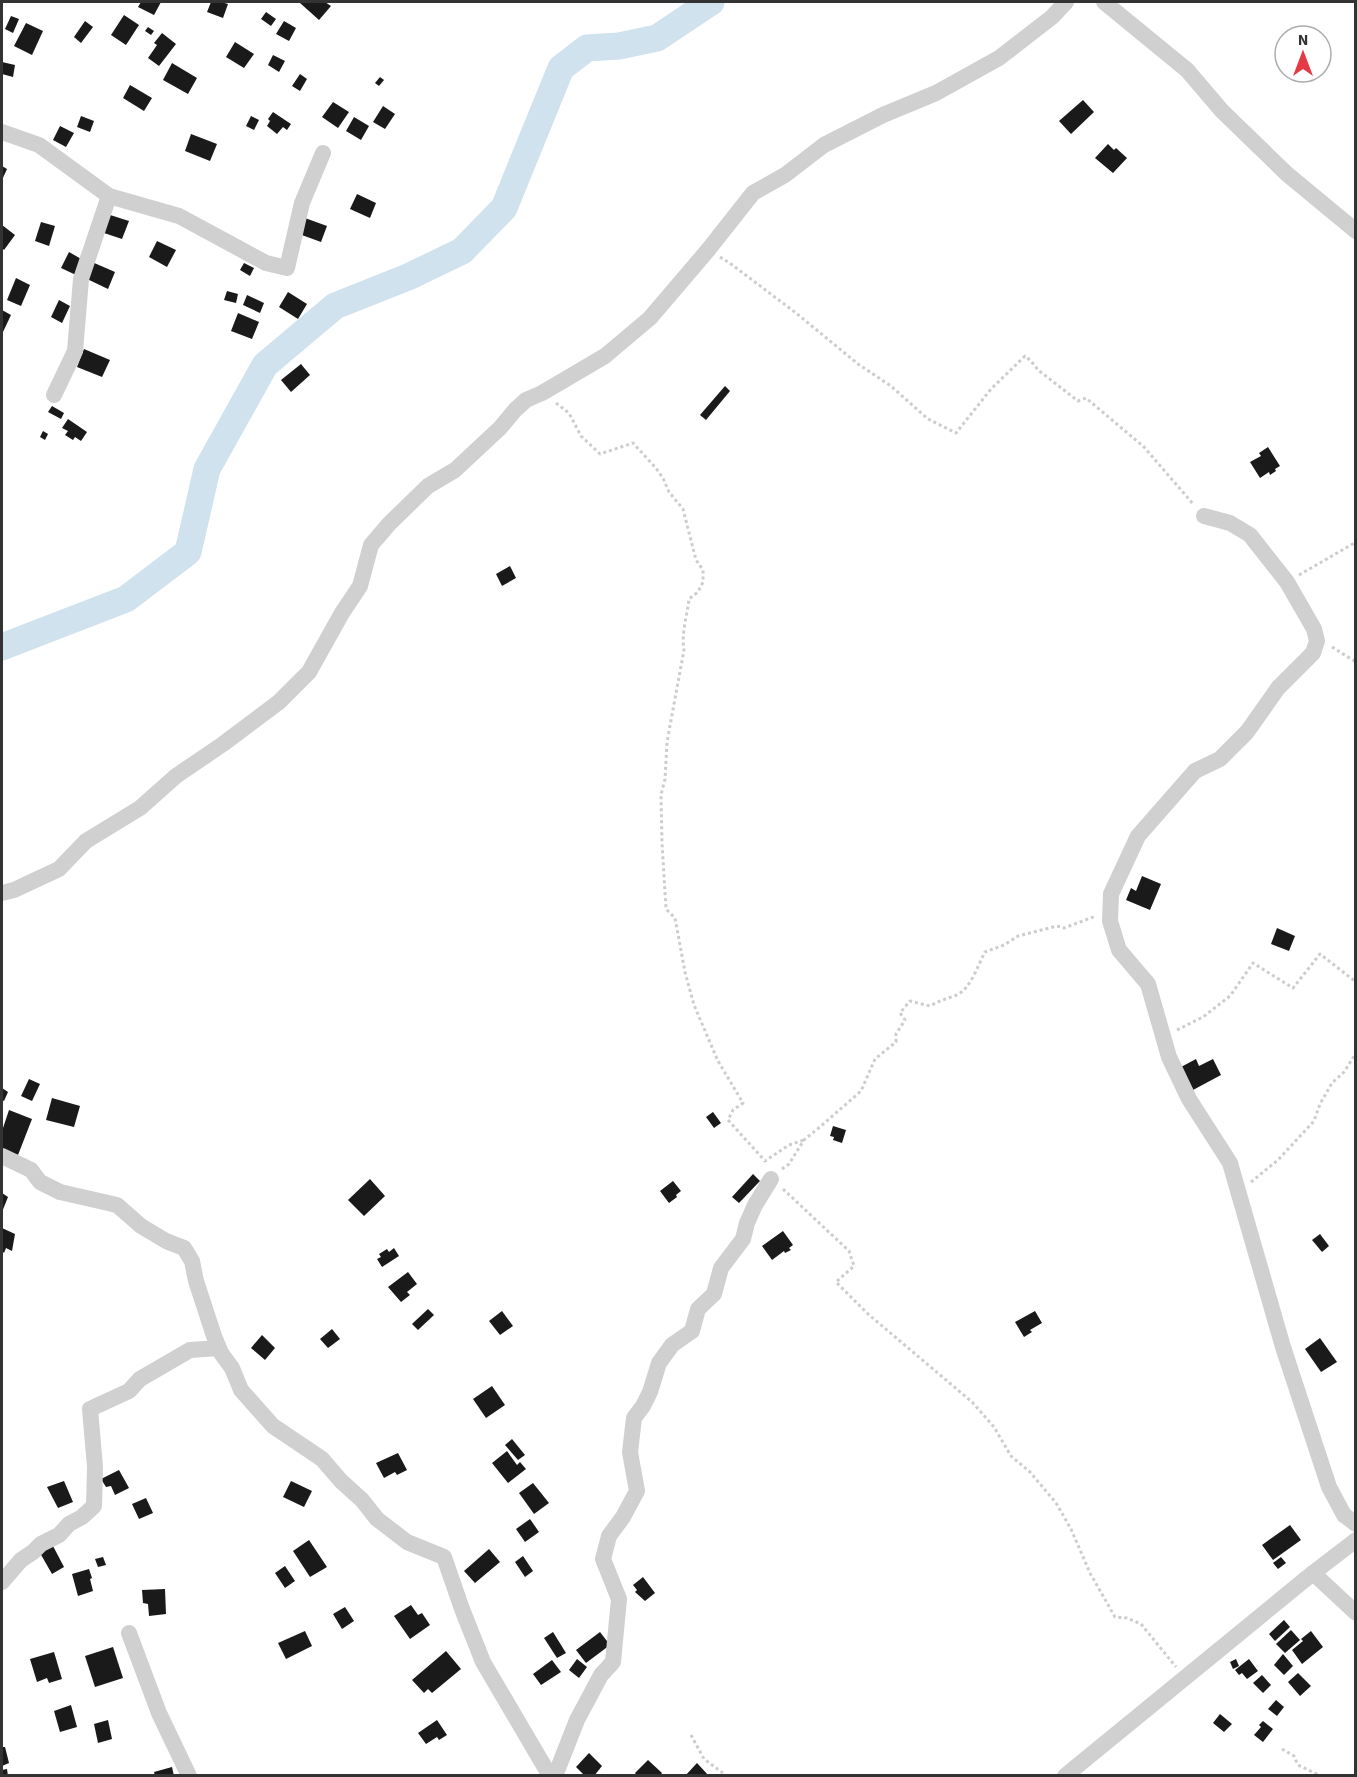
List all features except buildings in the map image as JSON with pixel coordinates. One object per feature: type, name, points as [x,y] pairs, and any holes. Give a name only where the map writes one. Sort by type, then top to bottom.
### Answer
[{"type":"street","points":[[2,893],[14,890],[58,869],[86,841],[140,808],[176,776],[279,702],[309,672],[360,586],[371,544],[389,524],[428,486],[455,470],[526,400],[605,356],[650,318],[753,193],[785,175],[824,145],[883,115],[936,93],[999,58],[1052,17],[1066,2]]},
{"type":"street","points":[[1104,2],[1187,70],[1222,111],[1271,158],[1356,231]]},
{"type":"street","points":[[2,132],[39,145],[109,196],[179,216],[266,263],[286,268],[302,203],[323,153]]},
{"type":"street","points":[[54,395],[75,351],[81,279],[109,196]]},
{"type":"street","points":[[1204,516],[1230,523],[1250,535],[1287,582],[1314,629],[1317,641],[1313,653],[1278,688],[1247,732],[1220,759],[1195,771],[1138,836],[1112,894],[1110,921],[1119,950],[1148,984],[1169,1057],[1189,1099],[1230,1163],[1283,1347],[1329,1487],[1344,1515],[1356,1524]]},
{"type":"street","points":[[2,1156],[31,1170],[40,1182],[60,1192],[117,1205],[141,1226],[166,1242],[184,1248],[192,1261],[196,1281],[219,1348],[232,1368],[241,1390],[273,1426],[322,1459],[377,1519],[407,1542],[444,1557],[483,1662],[553,1776]]},
{"type":"street","points":[[553,1776],[577,1720],[601,1675],[613,1662],[618,1599],[603,1559],[609,1536],[623,1517],[636,1491],[630,1452],[634,1418],[650,1392],[659,1363],[672,1346],[692,1331],[698,1309],[714,1294],[721,1268],[743,1239],[747,1222],[771,1179]]},
{"type":"street","points":[[2,1582],[21,1560],[41,1544],[59,1535],[69,1524],[82,1517],[94,1506],[95,1467],[90,1409],[129,1391],[140,1379],[190,1350],[219,1348]]},
{"type":"street","points":[[1065,1776],[1356,1540]]},
{"type":"street","points":[[1313,1573],[1356,1612]]},
{"type":"street","points":[[129,1633],[159,1713],[189,1776]]},
{"type":"path","points":[[708,250],[731,264],[796,313],[858,364],[891,386],[928,418],[956,433],[991,388],[1025,356],[1038,370],[1078,401],[1086,398],[1144,447],[1204,516]]},
{"type":"path","points":[[542,393],[569,412],[581,436],[600,454],[633,443],[655,467],[669,492],[683,509],[696,560],[703,570],[703,582],[698,592],[689,599],[686,626],[681,638],[684,650],[667,742],[665,779],[661,795],[666,909],[675,918],[685,972],[698,1015],[718,1061],[743,1103],[733,1110],[728,1120],[765,1161],[789,1145],[804,1140]]},
{"type":"path","points":[[1287,582],[1356,542]]},
{"type":"path","points":[[1317,641],[1356,662]]},
{"type":"path","points":[[1109,912],[1064,928],[1057,926],[1018,936],[1004,945],[985,952],[968,984],[958,994],[930,1006],[910,1001],[900,1012],[905,1020],[896,1035],[896,1042],[875,1059],[861,1090],[804,1140],[789,1164],[771,1179],[849,1251],[854,1266],[836,1282],[868,1314],[972,1401],[994,1427],[1011,1456],[1030,1472],[1056,1503],[1071,1529],[1090,1573],[1115,1617],[1127,1618],[1141,1624],[1184,1678]]},
{"type":"path","points":[[1164,1038],[1203,1017],[1230,996],[1253,963],[1293,988],[1320,954],[1356,982]]},
{"type":"path","points":[[1238,1193],[1278,1160],[1314,1121],[1320,1104],[1332,1083],[1344,1072],[1356,1053]]},
{"type":"path","points":[[691,1736],[704,1760],[727,1776]]},
{"type":"path","points":[[1282,1749],[1294,1756],[1298,1765],[1321,1776]]},
{"type":"waterway","points":[[2,647],[126,599],[188,552],[207,469],[265,365],[335,306],[408,277],[462,251],[504,208],[561,68],[587,48],[619,46],[657,38],[711,2]]}]
